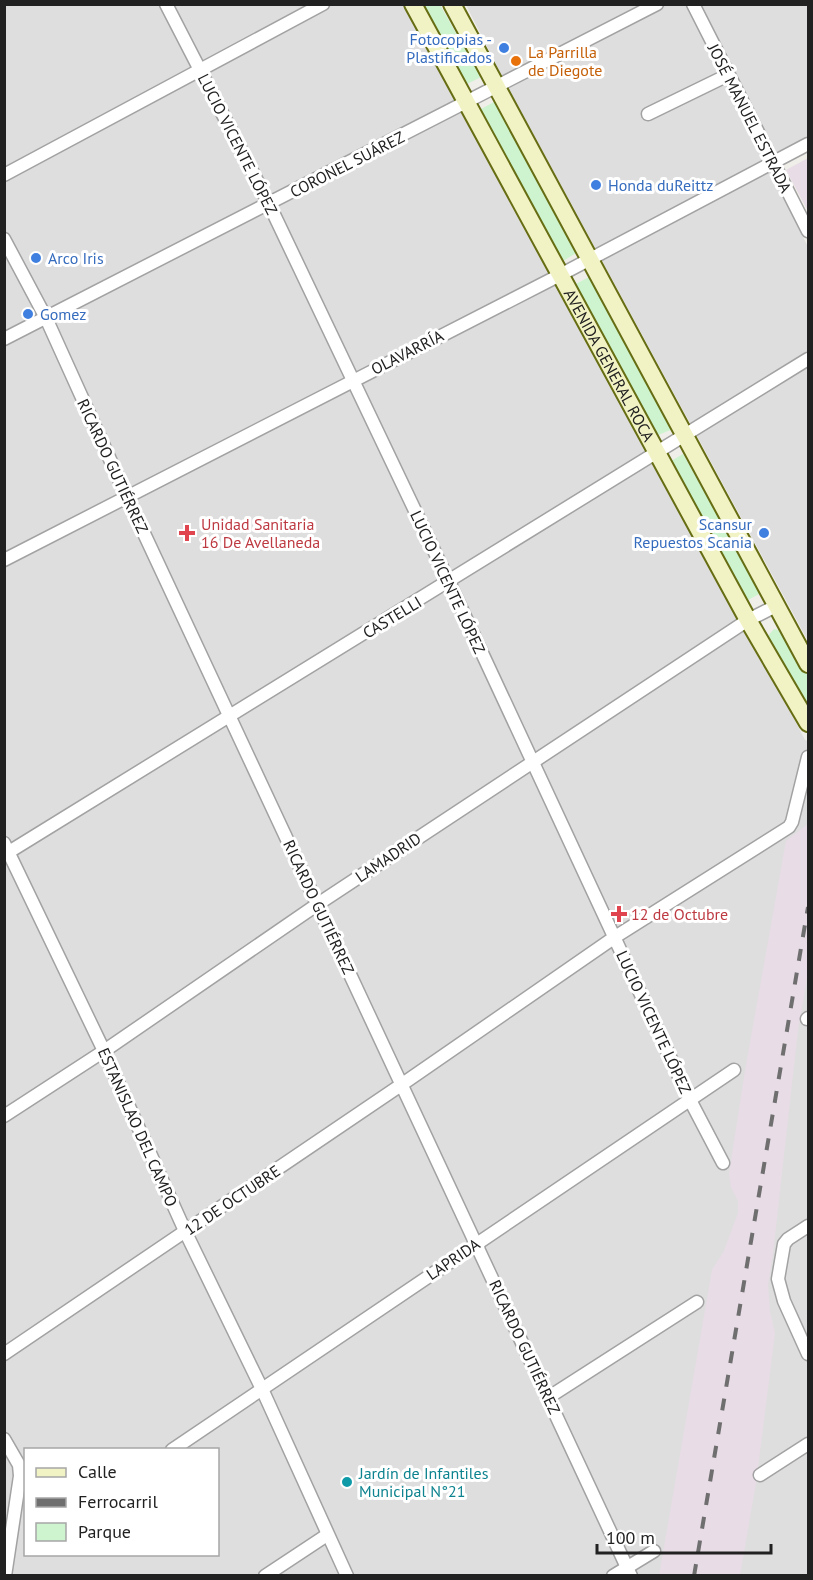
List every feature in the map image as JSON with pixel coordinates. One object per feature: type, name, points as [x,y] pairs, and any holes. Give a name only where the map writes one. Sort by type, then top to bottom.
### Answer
[{"type":"main road","name":"AVENIDA GENERAL ROCA","points":[[413,4],[748,620],[808,723]]},
{"type":"main road","name":"AVENIDA GENERAL ROCA","points":[[452,4],[808,664]]},
{"type":"street","name":"LUCIO VICENTE LÓPEZ","points":[[166,4],[269,204],[449,582],[690,1100],[723,1163]]},
{"type":"street","points":[[4,175],[323,4]]},
{"type":"street","name":"CORONEL SUÁREZ","points":[[4,339],[657,4]]},
{"type":"street","name":"JOSÉ MANUEL ESTRADA","points":[[693,4],[808,231]]},
{"type":"street","points":[[648,114],[728,75]]},
{"type":"street","name":"OLAVARRÍA","points":[[4,560],[560,275],[808,144]]},
{"type":"street","name":"RICARDO GUTIÉRREZ","points":[[4,239],[45,318],[628,1571]]},
{"type":"street","name":"CASTELLI","points":[[6,850],[449,582],[808,359]]},
{"type":"street","name":"LAMADRID","points":[[6,1111],[104,1051],[318,904],[748,620],[776,606]]},
{"type":"street","name":"12 DE OCTUBRE","points":[[4,1354],[615,937],[789,827],[808,757]]},
{"type":"street","name":"ESTANISLAO DEL CAMPO","points":[[6,850],[104,1051],[185,1231],[262,1389],[347,1575]]},
{"type":"street","name":"LAPRIDA","points":[[174,1448],[734,1070]]},
{"type":"street","points":[[808,1226],[784,1244],[780,1258],[778,1284],[808,1354]]},
{"type":"street","points":[[549,1397],[697,1302]]},
{"type":"street","points":[[4,1438],[19,1465],[20,1476],[5,1575]]},
{"type":"street","points":[[760,1475],[808,1444]]},
{"type":"street","points":[[265,1575],[327,1535]]},
{"type":"street","points":[[613,1575],[628,1571],[654,1551]]},
{"type":"shaded area","points":[[5,5],[405,5],[749,632],[805,740],[808,741],[808,1575],[5,1576]]},
{"type":"shaded area","points":[[466,5],[808,5],[808,139],[765,160],[808,247],[808,641],[502,76]]},
{"type":"shaded area","points":[[808,158],[808,211],[786,170]]},
{"type":"shaded area","points":[[808,824],[808,973],[798,1030],[768,1285],[770,1312],[775,1333],[756,1483],[740,1575],[659,1576],[712,1270],[724,1251],[738,1213],[738,1201],[731,1187],[729,1174],[786,841]]},
{"type":"green space","points":[[424,5],[440,5],[481,77],[465,85]]},
{"type":"green space","points":[[494,102],[578,252],[563,261],[481,109]]},
{"type":"green space","points":[[589,277],[673,429],[658,435],[574,285]]},
{"type":"green space","points":[[683,454],[761,593],[748,600],[671,461]]},
{"type":"green space","points":[[774,629],[778,630],[808,675],[808,711],[768,636]]},
{"type":"railway","points":[[694,1576],[808,907]]},
{"type":"place","name":"Fotocopias - Plastificados","points":[[504,48]]},
{"type":"place","name":"La Parrilla de Diegote","points":[[516,61]]},
{"type":"place","name":"Honda duReittz","points":[[596,185]]},
{"type":"place","name":"Arco Iris","points":[[36,258]]},
{"type":"place","name":"Gomez","points":[[28,314]]},
{"type":"place","name":"Unidad Sanitaria 16 De Avellaneda","points":[[187,533]]},
{"type":"place","name":"Scansur Repuestos Scania","points":[[764,533]]},
{"type":"place","name":"12 de Octubre","points":[[619,914]]},
{"type":"place","name":"Jardín de Infantiles Municipal N°21","points":[[347,1482]]}]
